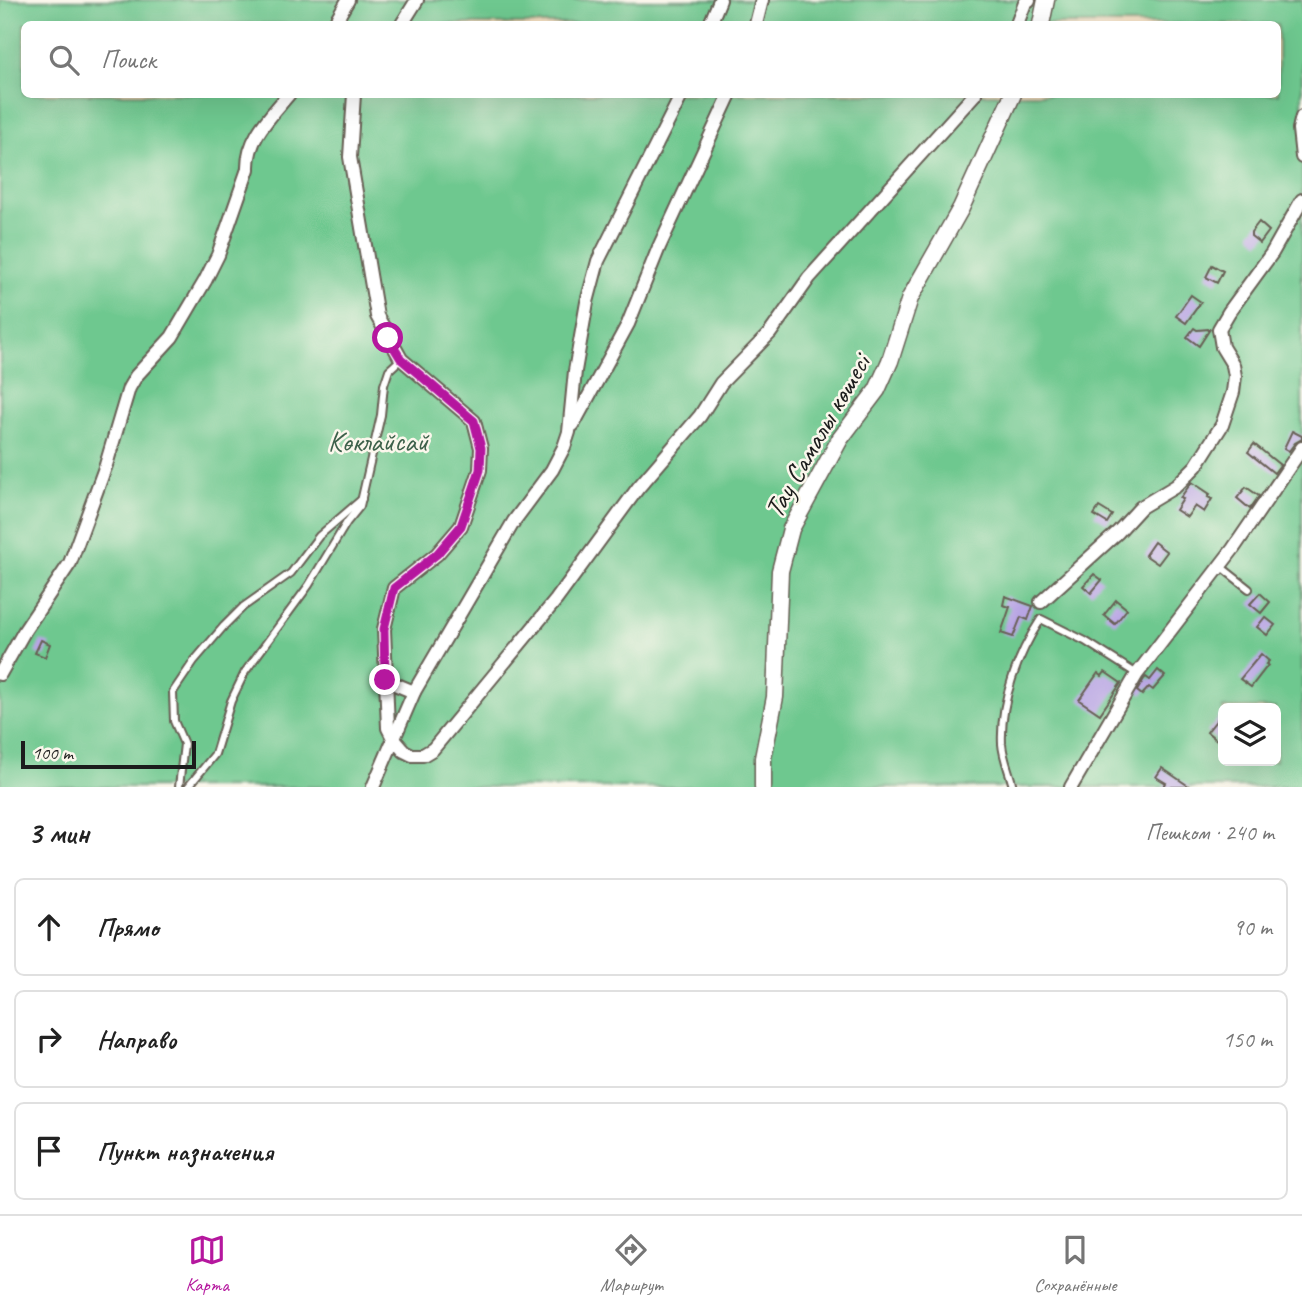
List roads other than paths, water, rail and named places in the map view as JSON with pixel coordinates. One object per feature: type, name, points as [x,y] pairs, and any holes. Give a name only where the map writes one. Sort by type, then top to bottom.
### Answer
[{"type":"street","points":[[336,21],[348,0]]},
{"type":"street","points":[[404,21],[417,0]]},
{"type":"street","points":[[711,21],[720,0]]},
{"type":"street","points":[[757,21],[762,0]]},
{"type":"street","points":[[1018,21],[1025,3],[1029,0]]},
{"type":"street","points":[[1042,21],[1046,0]]},
{"type":"street","points":[[0,674],[69,563],[106,465],[129,388],[136,376],[172,337],[205,281],[218,255],[248,169],[248,156],[254,139],[286,98]]},
{"type":"street","points":[[353,98],[350,156],[377,316],[401,359],[474,421],[481,448],[480,470],[461,526],[437,554],[394,588],[384,629],[388,728],[404,751],[412,755],[423,755],[433,749],[556,600],[638,488],[699,416],[721,383],[770,334],[809,278],[971,98]]},
{"type":"street","points":[[569,432],[575,371],[587,302],[598,261],[679,98]]},
{"type":"street","points":[[373,787],[414,692],[514,521],[552,470],[569,432],[628,324],[659,247],[728,98]]},
{"type":"street","name":"Тау Самалы көшесі","points":[[763,787],[763,758],[775,697],[780,571],[791,529],[839,439],[877,390],[890,361],[910,298],[961,208],[1011,98]]},
{"type":"street","points":[[1302,117],[1299,129],[1302,157]]},
{"type":"street","points":[[1041,602],[1118,532],[1141,507],[1176,486],[1196,466],[1222,425],[1233,391],[1233,365],[1222,347],[1219,329],[1272,253],[1302,200]]},
{"type":"street","points":[[1071,787],[1137,674],[1220,566],[1302,448]]},
{"type":"street","points":[[385,680],[414,692]]},
{"type":"lane","points":[[188,787],[215,754],[231,702],[245,672],[309,585],[347,522],[360,506],[381,415],[384,384],[389,370],[401,359]]},
{"type":"lane","points":[[179,787],[184,744],[174,721],[173,692],[194,661],[224,626],[243,607],[291,573],[319,536],[362,499]]},
{"type":"lane","points":[[1220,566],[1249,589]]},
{"type":"lane","points":[[1013,787],[1002,746],[1005,714],[1016,669],[1028,639],[1041,619],[1085,641],[1137,674]]},
{"type":"park label","name":"Көклайсай","points":[[378,441]]}]
